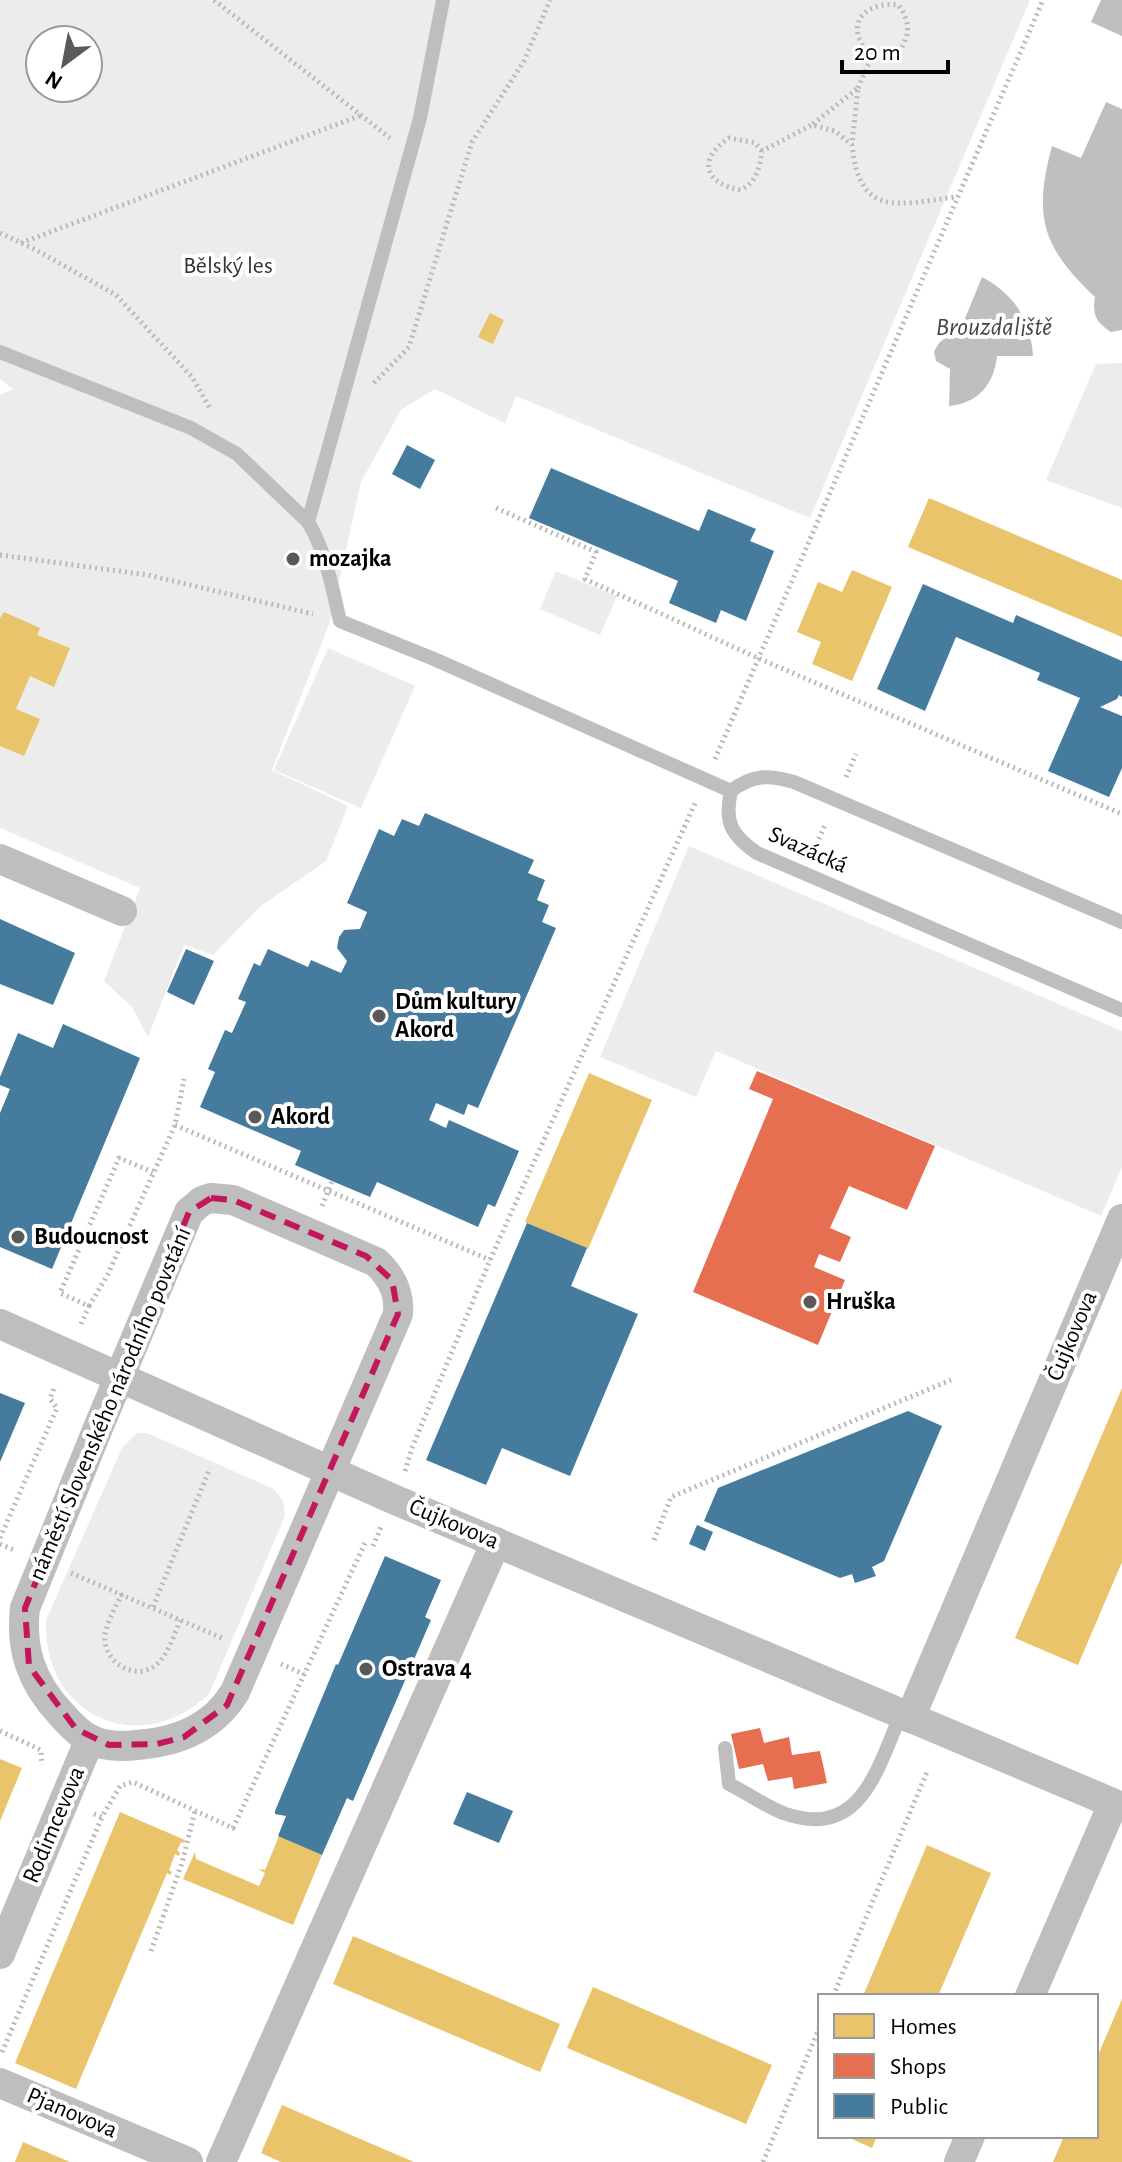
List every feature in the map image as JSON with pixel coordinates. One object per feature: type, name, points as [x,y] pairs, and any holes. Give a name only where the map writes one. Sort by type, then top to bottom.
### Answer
[{"type":"street","points":[[0,859],[122,911]]},
{"type":"street","name":"náměstí Slovenského národního povstání","points":[[211,1198],[233,1200],[366,1256],[385,1270],[392,1280],[399,1304],[398,1314],[332,1470],[253,1652],[227,1705],[216,1717],[184,1737],[157,1744],[109,1745],[90,1739],[76,1729],[49,1701],[29,1666],[23,1629],[25,1608],[189,1212],[202,1201],[211,1198]]},
{"type":"street","name":"Čujkovova","points":[[905,1716],[1122,1219]]},
{"type":"street","name":"Čujkovova","points":[[0,1324],[393,1499],[905,1716],[1118,1801]]},
{"type":"street","points":[[221,2162],[496,1542]]},
{"type":"street","name":"Rodimcevova","points":[[0,1954],[90,1739]]},
{"type":"street","points":[[1031,1994],[1118,1801]]},
{"type":"street","name":"Pjanovova","points":[[0,2083],[188,2162]]},
{"type":"street","points":[[959,2162],[969,2138]]},
{"type":"lane","points":[[308,522],[420,118],[443,0]]},
{"type":"lane","points":[[0,352],[191,428],[237,454],[308,522],[329,573],[340,621],[434,659],[731,791],[756,776],[774,776],[794,782],[1122,922]]},
{"type":"lane","name":"Svazácká","points":[[731,791],[727,808],[729,823],[739,840],[757,853],[1122,1010]]},
{"type":"lane","points":[[725,1748],[729,1784],[783,1813],[816,1821],[833,1819],[855,1803],[873,1780],[905,1716]]},
{"type":"path","points":[[214,0],[410,154]]},
{"type":"path","points":[[336,422],[409,347],[472,142],[524,61],[550,0]]},
{"type":"path","points":[[373,1546],[490,1260],[760,659],[1043,0]]},
{"type":"path","points":[[898,2],[909,26],[907,40],[899,52],[871,58],[859,37],[858,22],[863,13],[884,3],[898,2]]},
{"type":"path","points":[[871,58],[858,88],[852,145],[860,185],[876,199],[900,204],[957,196]]},
{"type":"path","points":[[762,151],[812,125],[858,88]]},
{"type":"path","points":[[21,243],[362,115]]},
{"type":"path","points":[[812,125],[835,131],[852,145]]},
{"type":"path","points":[[729,138],[755,143],[762,151],[760,167],[753,183],[741,190],[725,188],[713,180],[709,169],[711,155],[729,138]]},
{"type":"path","points":[[0,233],[116,295],[192,377],[237,454]]},
{"type":"path","points":[[496,508],[596,552],[585,579],[760,659],[1122,814]]},
{"type":"path","points":[[0,555],[148,575],[340,621]]},
{"type":"path","points":[[0,1538],[57,1408],[50,1399],[68,1353],[89,1306],[108,1274],[175,1125],[184,1079]]},
{"type":"path","points":[[175,1125],[490,1260]]},
{"type":"path","points":[[89,1306],[60,1293],[119,1158],[153,1172]]},
{"type":"path","points":[[654,1540],[671,1497],[951,1380]]},
{"type":"path","points":[[153,1607],[210,1468]]},
{"type":"path","points":[[43,1562],[304,1674]]},
{"type":"path","points":[[122,1594],[108,1624],[105,1639],[110,1655],[123,1668],[139,1671],[155,1666],[168,1649],[181,1619]]},
{"type":"path","points":[[834,1994],[927,1772]]},
{"type":"path","points":[[151,1951],[182,1863],[195,1811]]},
{"type":"path","points":[[0,2058],[102,1817]]},
{"type":"path","points":[[763,2162],[818,2031]]},
{"type":"highlighted area","points":[[211,1198],[233,1200],[366,1256],[392,1280],[398,1314],[227,1705],[184,1737],[157,1744],[109,1745],[76,1729],[29,1666],[25,1608],[189,1212]]},
{"type":"green space","name":"Bělský les","points":[[0,0],[1030,0],[810,518],[516,396],[505,423],[435,389],[401,410],[361,482],[330,622],[272,770],[348,806],[326,861],[261,906],[213,955],[184,945],[148,1037],[132,1007],[104,981],[140,888],[0,828],[0,395],[13,389],[0,379]]},
{"type":"green space","points":[[1122,363],[1122,508],[1046,480],[1096,364]]},
{"type":"green space","points":[[556,571],[617,596],[600,635],[540,609]]},
{"type":"green space","points":[[328,648],[415,686],[361,808],[274,770]]},
{"type":"green space","points":[[689,846],[1122,1031],[1122,1167],[1101,1216],[716,1051],[696,1097],[600,1057]]},
{"type":"green space","points":[[137,1433],[147,1433],[274,1489],[283,1501],[285,1516],[209,1694],[182,1714],[154,1724],[126,1725],[100,1718],[78,1703],[60,1681],[49,1653],[46,1620],[122,1448]]},
{"type":"water","points":[[1101,0],[1122,0],[1122,36],[1091,22]]},
{"type":"water","points":[[1106,102],[1122,109],[1122,330],[1111,332],[1096,318],[1095,297],[1063,262],[1053,246],[1043,212],[1046,171],[1052,146],[1081,158]]},
{"type":"water","name":"Brouzdaliště","points":[[982,277],[1003,291],[1019,309],[1029,331],[1033,356],[997,356],[992,375],[983,390],[969,401],[949,406],[950,369],[936,361],[934,352],[943,340],[957,338]]},
{"type":"building: Homes","points":[[490,313],[504,320],[493,344],[478,337]]},
{"type":"building: Homes","points":[[929,498],[1122,580],[1122,637],[908,547]]},
{"type":"building: Homes","points":[[852,570],[892,587],[852,681],[812,664],[821,642],[797,632],[818,582],[842,592]]},
{"type":"building: Homes","points":[[4,612],[40,628],[37,635],[70,648],[54,687],[30,676],[16,709],[40,719],[24,756],[0,746],[0,618]]},
{"type":"building: Homes","points":[[589,1073],[652,1100],[588,1249],[525,1222]]},
{"type":"building: Homes","points":[[1122,1388],[1122,1562],[1078,1665],[1015,1638]]},
{"type":"building: Homes","points":[[0,1759],[22,1768],[0,1821]]},
{"type":"building: Homes","points":[[120,1812],[185,1840],[177,1851],[180,1852],[179,1856],[175,1854],[169,1870],[172,1872],[170,1875],[167,1873],[76,2089],[15,2063]]},
{"type":"building: Homes","points":[[279,1836],[322,1855],[293,1925],[183,1879],[195,1852],[196,1859],[259,1886],[265,1873],[258,1869],[265,1870]]},
{"type":"building: Homes","points":[[927,1845],[991,1873],[939,1994],[864,1994]]},
{"type":"building: Homes","points":[[353,1936],[560,2024],[540,2072],[333,1984]]},
{"type":"building: Homes","points":[[593,1987],[772,2065],[746,2124],[567,2048]]},
{"type":"building: Homes","points":[[1122,1999],[1122,2162],[1053,2162],[1063,2138],[1098,2138],[1098,2055]]},
{"type":"building: Homes","points":[[282,2105],[414,2162],[281,2162],[261,2153]]},
{"type":"building: Homes","points":[[850,2138],[876,2138],[872,2148]]},
{"type":"building: Homes","points":[[23,2142],[70,2162],[15,2162]]},
{"type":"building: Shops","points":[[757,1071],[935,1146],[907,1210],[849,1186],[830,1228],[851,1237],[840,1262],[819,1254],[814,1267],[845,1280],[818,1345],[693,1292],[773,1099],[749,1089]]},
{"type":"building: Shops","points":[[760,1728],[764,1743],[789,1737],[792,1755],[820,1751],[827,1783],[794,1789],[792,1777],[768,1781],[763,1764],[739,1769],[731,1734]]},
{"type":"building: Public","points":[[407,445],[435,460],[420,489],[392,474]]},
{"type":"building: Public","points":[[551,468],[699,531],[708,509],[756,529],[750,541],[774,551],[746,621],[721,610],[716,623],[669,603],[678,581],[529,518]]},
{"type":"building: Public","points":[[923,584],[1013,623],[1016,615],[1122,661],[1122,697],[1119,695],[1100,707],[1122,716],[1122,768],[1109,797],[1048,771],[1080,698],[1037,680],[1040,673],[956,637],[925,711],[877,689]]},
{"type":"building: Public","name":"Dům kultury Akord","points":[[425,813],[534,860],[528,873],[545,880],[537,900],[549,905],[542,922],[556,928],[478,1108],[468,1104],[464,1115],[436,1103],[429,1120],[446,1128],[449,1120],[519,1151],[495,1207],[488,1204],[478,1227],[377,1182],[370,1197],[332,1181],[295,1165],[301,1151],[200,1107],[215,1072],[208,1069],[225,1030],[232,1033],[246,1002],[238,999],[254,963],[260,966],[268,949],[308,967],[311,960],[341,973],[347,961],[337,948],[339,937],[344,930],[360,929],[367,912],[347,903],[379,829],[394,836],[402,819],[419,826]]},
{"type":"building: Public","points":[[0,919],[75,953],[53,1005],[0,984]]},
{"type":"building: Public","points":[[186,949],[214,961],[194,1005],[167,992]]},
{"type":"building: Public","points":[[63,1024],[140,1058],[52,1269],[0,1247],[0,1113],[10,1089],[0,1085],[0,1077],[18,1033],[53,1048]]},
{"type":"building: Public","points":[[527,1223],[587,1248],[571,1286],[638,1314],[570,1476],[502,1448],[486,1485],[426,1460]]},
{"type":"building: Public","points":[[0,1393],[25,1403],[0,1462]]},
{"type":"building: Public","points":[[908,1411],[942,1426],[884,1561],[872,1567],[876,1576],[855,1583],[852,1574],[840,1578],[704,1521],[718,1488]]},
{"type":"building: Public","points":[[697,1525],[713,1532],[705,1551],[689,1544]]},
{"type":"building: Public","points":[[385,1556],[441,1580],[425,1617],[431,1620],[353,1801],[347,1798],[322,1855],[278,1836],[286,1816],[275,1814],[275,1811]]},
{"type":"building: Public","points":[[467,1792],[513,1811],[499,1843],[453,1824]]},
{"type":"place","name":"mozajka","points":[[293,559]]},
{"type":"place","name":"Dům kultury Akord","points":[[379,1016]]},
{"type":"place","name":"Akord","points":[[255,1117]]},
{"type":"place","name":"Budoucnost","points":[[18,1237]]},
{"type":"place","name":"Hruška","points":[[810,1302]]},
{"type":"place","name":"Ostrava 4","points":[[366,1669]]}]
